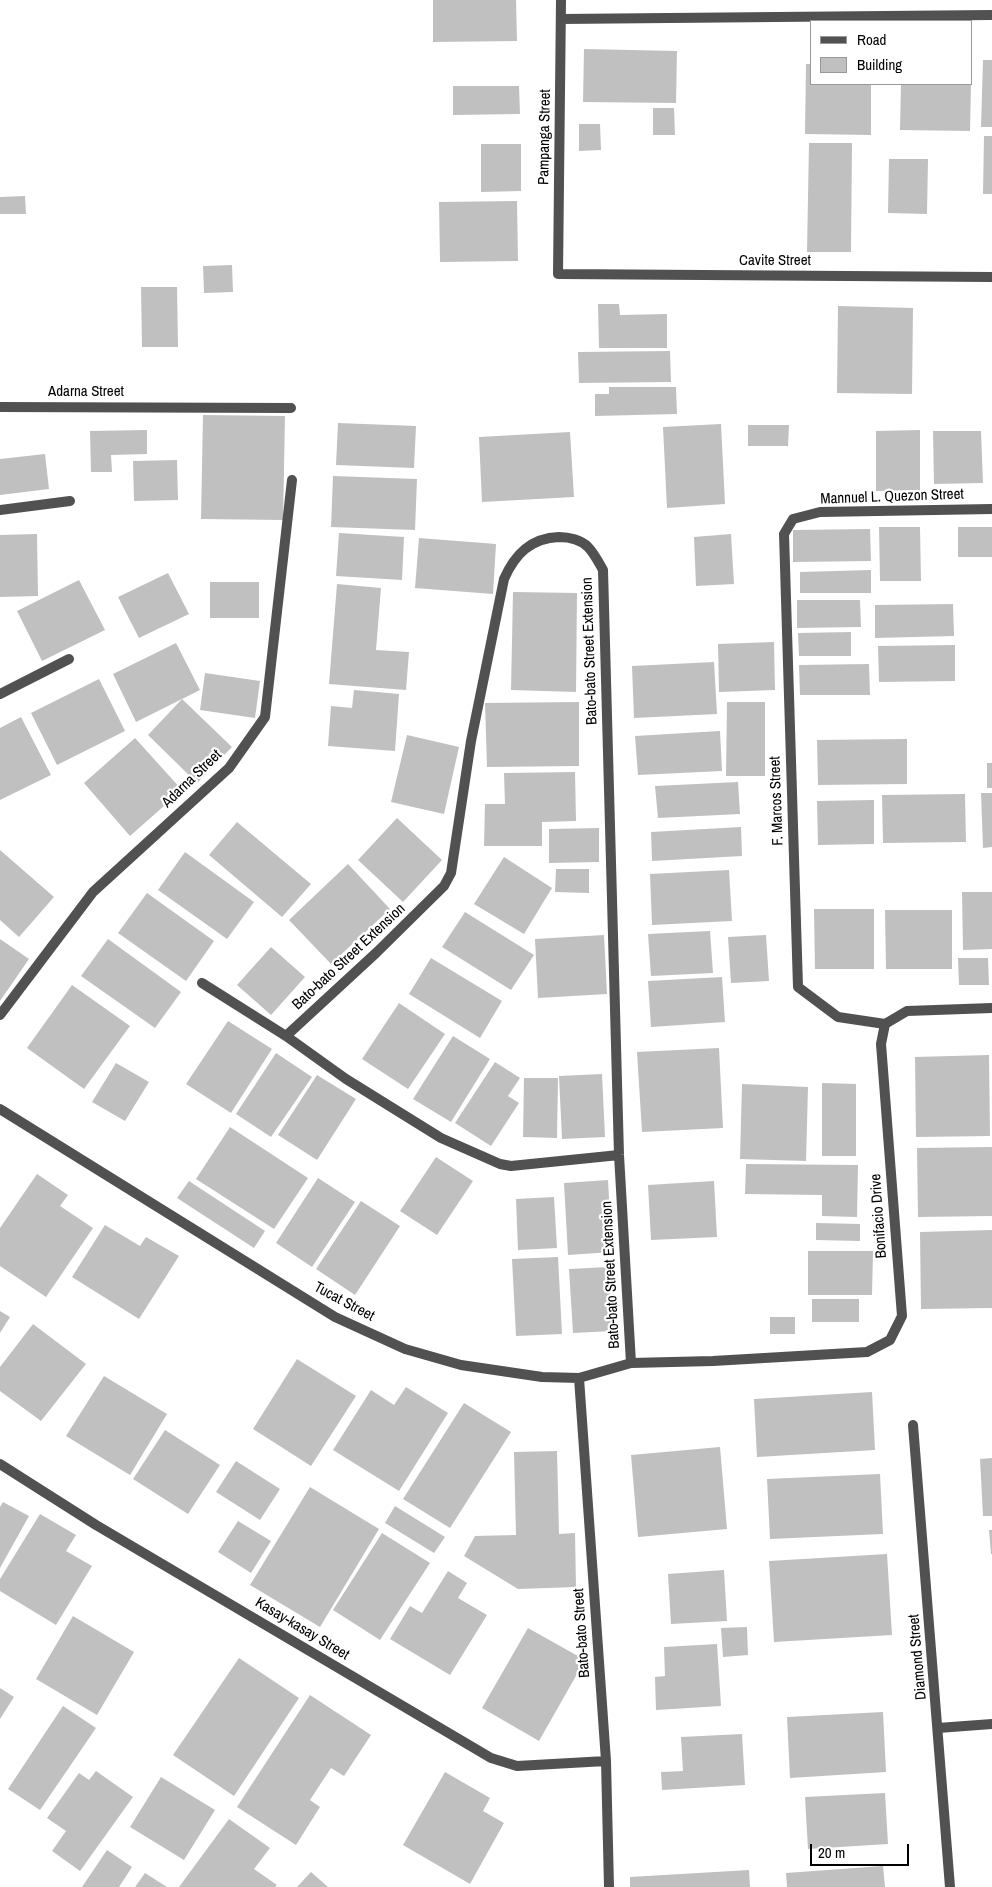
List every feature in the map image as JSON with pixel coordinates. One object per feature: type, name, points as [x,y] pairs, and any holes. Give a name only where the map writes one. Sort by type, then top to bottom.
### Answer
[{"type":"street","name":"Pampanga Street","points":[[558,274],[561,0]]},
{"type":"street","points":[[561,19],[992,15]]},
{"type":"street","name":"Cavite Street","points":[[558,274],[992,277]]},
{"type":"street","name":"Adarna Street","points":[[0,407],[291,408]]},
{"type":"street","name":"Adarna Street","points":[[0,1015],[93,892],[229,768],[264,717],[292,480]]},
{"type":"street","points":[[0,510],[70,501]]},
{"type":"street","name":"Mannuel L. Quezon Street","points":[[794,519],[820,512],[992,509]]},
{"type":"street","name":"F. Marcos Street","points":[[794,519],[784,534],[798,987],[838,1017],[885,1024]]},
{"type":"street","name":"Bato-bato Street Extension","points":[[286,1036],[376,953],[444,886],[452,873],[471,741],[504,579],[511,563],[524,549],[545,538],[569,537],[587,546],[603,570],[619,1155],[631,1363]]},
{"type":"street","points":[[0,694],[69,659]]},
{"type":"street","points":[[202,983],[286,1036],[346,1079],[441,1138],[500,1164],[511,1166],[619,1155]]},
{"type":"street","points":[[885,1024],[907,1011],[992,1008]]},
{"type":"street","name":"Bonifacio Drive","points":[[719,1360],[867,1352],[890,1340],[902,1316],[881,1044],[885,1024]]},
{"type":"street","name":"Tucat Street","points":[[0,1108],[335,1317],[405,1349],[460,1365],[542,1377],[579,1378],[631,1363],[719,1360]]},
{"type":"street","name":"Bato-bato Street","points":[[579,1378],[606,1761],[609,1887]]},
{"type":"street","name":"Diamond Street","points":[[914,1425],[950,1887]]},
{"type":"street","name":"Kasay-kasay Street","points":[[0,1464],[96,1525],[491,1758],[517,1766],[606,1761]]},
{"type":"street","points":[[938,1728],[992,1724]]},
{"type":"building","points":[[433,0],[516,0],[517,41],[433,42]]},
{"type":"building","points":[[584,49],[677,51],[676,103],[583,102]]},
{"type":"building","points":[[983,60],[992,60],[992,127],[981,127]]},
{"type":"building","points":[[806,64],[810,64],[810,85],[871,85],[871,135],[805,134]]},
{"type":"building","points":[[901,85],[971,85],[970,131],[900,130]]},
{"type":"building","points":[[453,86],[519,86],[520,114],[453,115]]},
{"type":"building","points":[[653,108],[674,108],[675,135],[653,135]]},
{"type":"building","points":[[579,124],[600,124],[601,150],[579,151]]},
{"type":"building","points":[[984,136],[992,136],[992,194],[983,194]]},
{"type":"building","points":[[809,143],[852,143],[851,252],[807,252]]},
{"type":"building","points":[[481,144],[521,144],[521,191],[481,192]]},
{"type":"building","points":[[889,159],[928,159],[927,214],[888,213]]},
{"type":"building","points":[[25,196],[26,214],[0,214],[0,197]]},
{"type":"building","points":[[517,201],[518,261],[440,262],[439,202]]},
{"type":"building","points":[[232,265],[233,292],[204,293],[203,266]]},
{"type":"building","points":[[141,287],[177,287],[178,347],[142,347]]},
{"type":"building","points":[[598,304],[619,304],[620,315],[667,314],[667,348],[599,348]]},
{"type":"building","points":[[838,306],[913,308],[912,394],[837,393]]},
{"type":"building","points":[[670,351],[671,382],[579,383],[578,352]]},
{"type":"building","points":[[609,387],[676,387],[677,414],[595,416],[595,394],[609,394]]},
{"type":"building","points":[[203,415],[285,416],[283,520],[201,519]]},
{"type":"building","points":[[338,423],[416,426],[414,468],[336,465]]},
{"type":"building","points":[[721,424],[725,504],[667,508],[663,427]]},
{"type":"building","points":[[748,425],[789,425],[788,446],[748,446]]},
{"type":"building","points":[[147,430],[147,454],[111,455],[112,472],[91,472],[90,431]]},
{"type":"building","points":[[920,430],[920,490],[876,491],[876,431]]},
{"type":"building","points":[[933,431],[981,431],[983,483],[934,484]]},
{"type":"building","points":[[570,432],[574,497],[482,502],[479,437]]},
{"type":"building","points":[[45,454],[49,489],[0,495],[0,459]]},
{"type":"building","points":[[177,460],[178,500],[134,501],[133,461]]},
{"type":"building","points":[[333,476],[417,479],[415,530],[331,527]]},
{"type":"building","points":[[879,527],[920,527],[921,581],[880,581]]},
{"type":"building","points":[[958,527],[992,527],[992,557],[958,557]]},
{"type":"building","points":[[870,529],[871,561],[793,562],[793,530]]},
{"type":"building","points":[[339,533],[404,537],[402,580],[336,576]]},
{"type":"building","points":[[37,534],[38,596],[0,597],[0,535]]},
{"type":"building","points":[[731,534],[734,584],[696,586],[694,537]]},
{"type":"building","points":[[419,538],[496,544],[493,594],[415,588]]},
{"type":"building","points":[[871,570],[871,593],[800,593],[800,572]]},
{"type":"building","points":[[168,573],[189,614],[139,638],[118,597]]},
{"type":"building","points":[[79,580],[105,630],[42,661],[17,611]]},
{"type":"building","points":[[210,582],[259,582],[259,618],[210,618]]},
{"type":"building","points":[[337,584],[381,588],[376,650],[409,652],[406,690],[329,684]]},
{"type":"building","points":[[513,592],[577,593],[576,692],[511,690]]},
{"type":"building","points":[[797,600],[860,600],[861,627],[797,628]]},
{"type":"building","points":[[953,604],[954,636],[875,638],[875,605]]},
{"type":"building","points":[[851,632],[851,656],[799,656],[798,633]]},
{"type":"building","points":[[774,642],[775,690],[719,692],[718,644]]},
{"type":"building","points":[[176,643],[200,690],[136,722],[113,674]]},
{"type":"building","points":[[955,645],[955,681],[879,682],[878,646]]},
{"type":"building","points":[[714,662],[717,714],[634,718],[632,666]]},
{"type":"building","points":[[869,664],[870,695],[800,695],[799,665]]},
{"type":"building","points":[[205,673],[260,681],[255,718],[200,710]]},
{"type":"building","points":[[99,679],[125,731],[57,765],[31,713]]},
{"type":"building","points":[[354,690],[399,694],[395,751],[328,746],[331,706],[352,708]]},
{"type":"building","points":[[182,699],[232,747],[197,783],[148,735]]},
{"type":"building","points":[[579,702],[579,766],[487,767],[485,703]]},
{"type":"building","points":[[727,702],[765,702],[765,776],[726,776]]},
{"type":"building","points":[[21,717],[51,775],[0,800],[0,728]]},
{"type":"building","points":[[720,731],[722,771],[638,775],[635,736]]},
{"type":"building","points":[[407,735],[459,747],[444,814],[391,802]]},
{"type":"building","points":[[135,738],[182,790],[130,836],[84,783]]},
{"type":"building","points":[[907,739],[907,784],[818,785],[817,740]]},
{"type":"building","points":[[987,763],[992,763],[992,788],[987,788]]},
{"type":"building","points":[[575,772],[576,821],[542,822],[542,846],[484,846],[485,804],[505,804],[504,773]]},
{"type":"building","points":[[738,782],[740,814],[658,818],[655,786]]},
{"type":"building","points":[[981,793],[992,793],[992,847],[983,848]]},
{"type":"building","points":[[965,794],[966,842],[883,843],[882,795]]},
{"type":"building","points":[[874,800],[874,844],[818,845],[817,801]]},
{"type":"building","points":[[397,818],[442,860],[403,902],[358,860]]},
{"type":"building","points":[[237,822],[311,884],[282,917],[209,855]]},
{"type":"building","points":[[741,827],[742,856],[652,861],[651,832]]},
{"type":"building","points":[[599,828],[599,862],[549,863],[549,829]]},
{"type":"building","points":[[0,850],[54,897],[19,937],[0,920]]},
{"type":"building","points":[[185,852],[254,902],[227,939],[158,890]]},
{"type":"building","points":[[504,857],[552,888],[524,934],[474,904]]},
{"type":"building","points":[[348,864],[390,909],[331,964],[289,920]]},
{"type":"building","points":[[556,869],[589,869],[589,893],[555,892]]},
{"type":"building","points":[[729,870],[732,921],[652,925],[650,874]]},
{"type":"building","points":[[962,892],[992,892],[992,949],[963,950]]},
{"type":"building","points":[[147,893],[214,941],[186,981],[118,933]]},
{"type":"building","points":[[814,909],[874,909],[874,969],[815,969]]},
{"type":"building","points":[[885,910],[952,910],[952,969],[886,969]]},
{"type":"building","points":[[465,912],[534,955],[511,990],[442,947]]},
{"type":"building","points":[[710,931],[713,973],[651,976],[648,934]]},
{"type":"building","points":[[604,935],[607,994],[538,998],[535,939]]},
{"type":"building","points":[[766,935],[769,981],[731,983],[728,937]]},
{"type":"building","points":[[0,939],[29,959],[0,1001]]},
{"type":"building","points":[[108,939],[181,992],[155,1028],[81,976]]},
{"type":"building","points":[[271,947],[305,977],[271,1015],[237,985]]},
{"type":"building","points":[[431,958],[502,1001],[480,1038],[409,994]]},
{"type":"building","points":[[958,958],[988,958],[989,985],[959,985]]},
{"type":"building","points":[[722,977],[725,1022],[651,1027],[648,981]]},
{"type":"building","points":[[72,985],[130,1026],[84,1089],[27,1048]]},
{"type":"building","points":[[399,1003],[445,1034],[408,1089],[362,1059]]},
{"type":"building","points":[[228,1021],[272,1049],[231,1113],[186,1084]]},
{"type":"building","points":[[453,1036],[490,1059],[451,1122],[413,1099]]},
{"type":"building","points":[[719,1048],[723,1128],[642,1132],[637,1052]]},
{"type":"building","points":[[276,1053],[312,1077],[271,1137],[236,1114]]},
{"type":"building","points":[[989,1055],[990,1136],[916,1137],[915,1057]]},
{"type":"building","points":[[495,1062],[520,1078],[508,1096],[519,1103],[491,1146],[455,1123]]},
{"type":"building","points":[[116,1063],[149,1082],[125,1121],[92,1102]]},
{"type":"building","points":[[602,1074],[605,1137],[562,1139],[559,1076]]},
{"type":"building","points":[[317,1075],[356,1099],[317,1160],[278,1135]]},
{"type":"building","points":[[524,1078],[558,1078],[557,1138],[523,1137]]},
{"type":"building","points":[[822,1083],[856,1084],[856,1156],[822,1156]]},
{"type":"building","points":[[742,1084],[808,1087],[806,1161],[740,1159]]},
{"type":"building","points":[[230,1127],[308,1178],[274,1229],[196,1179]]},
{"type":"building","points":[[992,1147],[992,1216],[918,1217],[917,1148]]},
{"type":"building","points":[[436,1157],[473,1181],[437,1235],[400,1211]]},
{"type":"building","points":[[746,1164],[858,1165],[857,1217],[822,1216],[822,1195],[745,1194]]},
{"type":"building","points":[[37,1174],[68,1195],[60,1206],[93,1228],[46,1297],[0,1266],[0,1228]]},
{"type":"building","points":[[318,1178],[355,1202],[312,1267],[276,1243]]},
{"type":"building","points":[[608,1180],[612,1252],[568,1255],[564,1183]]},
{"type":"building","points":[[189,1181],[265,1231],[254,1248],[177,1198]]},
{"type":"building","points":[[714,1181],[717,1237],[651,1240],[648,1185]]},
{"type":"building","points":[[554,1197],[557,1248],[518,1250],[516,1199]]},
{"type":"building","points":[[361,1201],[400,1226],[355,1295],[316,1269]]},
{"type":"building","points":[[816,1223],[860,1224],[860,1241],[816,1240]]},
{"type":"building","points":[[105,1225],[140,1246],[146,1237],[179,1256],[139,1319],[72,1277]]},
{"type":"building","points":[[992,1230],[992,1308],[921,1309],[920,1232]]},
{"type":"building","points":[[808,1251],[873,1251],[872,1295],[808,1295]]},
{"type":"building","points":[[558,1257],[562,1334],[516,1336],[512,1259]]},
{"type":"building","points":[[609,1267],[612,1331],[573,1333],[569,1269]]},
{"type":"building","points":[[812,1299],[859,1299],[859,1322],[812,1322]]},
{"type":"building","points":[[0,1311],[10,1317],[0,1333]]},
{"type":"building","points":[[770,1317],[795,1317],[795,1334],[770,1334]]},
{"type":"building","points":[[33,1324],[86,1364],[41,1421],[0,1391],[0,1367]]},
{"type":"building","points":[[297,1359],[356,1396],[311,1466],[253,1429]]},
{"type":"building","points":[[104,1376],[167,1414],[130,1475],[66,1436]]},
{"type":"building","points":[[406,1387],[448,1413],[399,1491],[333,1450],[371,1390],[394,1405]]},
{"type":"building","points":[[872,1392],[875,1450],[757,1457],[754,1399]]},
{"type":"building","points":[[464,1403],[511,1432],[450,1528],[403,1499]]},
{"type":"building","points":[[165,1430],[220,1465],[188,1514],[133,1479]]},
{"type":"building","points":[[720,1447],[727,1529],[638,1537],[631,1455]]},
{"type":"building","points":[[557,1451],[559,1534],[575,1533],[576,1587],[518,1589],[464,1556],[475,1536],[516,1535],[514,1452]]},
{"type":"building","points":[[992,1458],[992,1516],[983,1516],[980,1459]]},
{"type":"building","points":[[236,1461],[280,1489],[260,1520],[216,1492]]},
{"type":"building","points":[[880,1474],[883,1534],[770,1539],[767,1479]]},
{"type":"building","points":[[310,1487],[379,1529],[320,1627],[250,1585]]},
{"type":"building","points":[[3,1502],[29,1516],[0,1568],[0,1507]]},
{"type":"building","points":[[395,1506],[445,1537],[434,1553],[385,1523]]},
{"type":"building","points":[[40,1514],[76,1535],[66,1551],[92,1566],[56,1625],[0,1591],[0,1579]]},
{"type":"building","points":[[238,1521],[271,1541],[251,1573],[218,1552]]},
{"type":"building","points":[[989,1530],[992,1530],[992,1554],[991,1554]]},
{"type":"building","points":[[382,1533],[430,1563],[380,1640],[333,1610]]},
{"type":"building","points":[[887,1554],[892,1635],[774,1642],[769,1561]]},
{"type":"building","points":[[724,1570],[727,1621],[671,1624],[668,1574]]},
{"type":"building","points":[[448,1571],[467,1583],[458,1598],[487,1615],[450,1675],[390,1639],[410,1606],[422,1613]]},
{"type":"building","points":[[73,1616],[134,1652],[97,1715],[36,1679]]},
{"type":"building","points":[[747,1627],[748,1655],[723,1657],[721,1628]]},
{"type":"building","points":[[528,1628],[585,1660],[539,1741],[482,1708]]},
{"type":"building","points":[[717,1644],[721,1706],[656,1710],[655,1677],[665,1676],[664,1647]]},
{"type":"building","points":[[239,1658],[299,1698],[234,1796],[173,1755]]},
{"type":"building","points":[[0,1688],[14,1697],[0,1719]]},
{"type":"building","points":[[310,1695],[371,1735],[344,1776],[331,1768],[310,1800],[320,1807],[296,1845],[237,1807]]},
{"type":"building","points":[[63,1706],[96,1728],[40,1810],[8,1789]]},
{"type":"building","points":[[883,1712],[886,1772],[790,1778],[787,1717]]},
{"type":"building","points":[[742,1734],[745,1785],[662,1790],[661,1772],[683,1771],[681,1737]]},
{"type":"building","points":[[96,1771],[133,1797],[80,1871],[52,1851],[66,1831],[47,1818],[79,1773],[89,1780]]},
{"type":"building","points":[[445,1772],[490,1798],[483,1811],[504,1823],[470,1884],[403,1845]]},
{"type":"building","points":[[161,1777],[215,1810],[184,1860],[130,1827]]},
{"type":"building","points":[[885,1793],[888,1844],[808,1849],[805,1797]]},
{"type":"building","points":[[229,1819],[270,1848],[254,1869],[277,1885],[275,1887],[179,1887]]},
{"type":"building","points":[[107,1850],[132,1867],[119,1887],[82,1887]]},
{"type":"building","points":[[883,1866],[885,1887],[787,1887],[786,1873]]},
{"type":"building","points":[[749,1870],[750,1887],[630,1887],[630,1877]]},
{"type":"building","points":[[311,1872],[328,1887],[297,1887]]},
{"type":"building","points":[[145,1873],[167,1887],[135,1887]]}]
